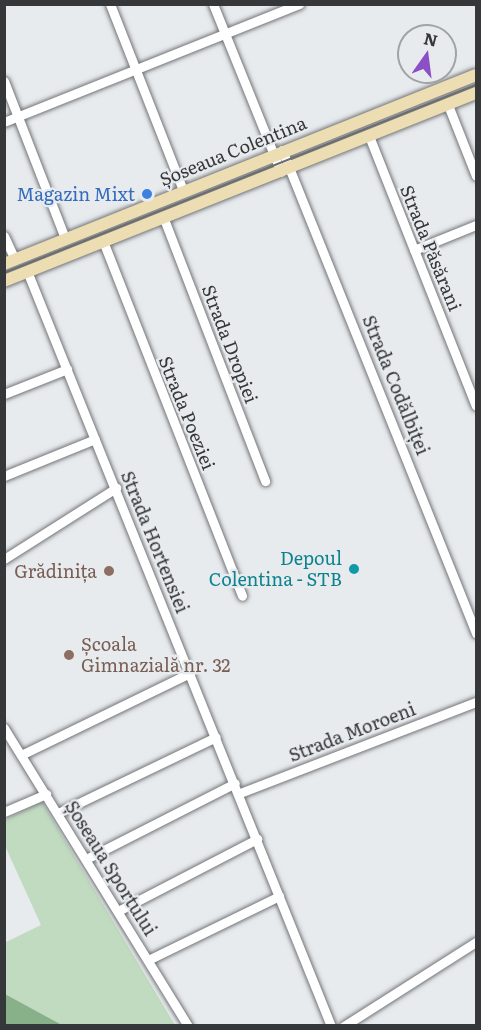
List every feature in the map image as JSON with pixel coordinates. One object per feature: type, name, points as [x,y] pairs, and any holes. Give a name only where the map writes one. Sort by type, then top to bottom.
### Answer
[{"type":"main road","name":"Șoseaua Colentina","points":[[10,262],[183,190],[477,75]]},
{"type":"main road","name":"Șoseaua Colentina","points":[[4,281],[289,172],[369,136],[477,93]]},
{"type":"street","points":[[110,4],[183,190]]},
{"type":"street","name":"Strada Codălbiței","points":[[213,4],[225,35],[289,172],[473,614],[477,633]]},
{"type":"street","points":[[4,122],[299,4]]},
{"type":"street","points":[[4,81],[65,238]]},
{"type":"street","points":[[448,105],[477,176]]},
{"type":"street","name":"Strada Păsărani","points":[[369,136],[477,406]]},
{"type":"street","name":"Strada Dropiei","points":[[164,219],[265,481]]},
{"type":"street","points":[[414,250],[477,225]]},
{"type":"street","points":[[4,236],[10,262]]},
{"type":"street","name":"Strada Poeziei","points":[[103,242],[242,596]]},
{"type":"street","name":"Strada Hortensiei","points":[[27,272],[236,783],[331,1026]]},
{"type":"street","points":[[4,394],[67,369]]},
{"type":"street","points":[[4,476],[95,439]]},
{"type":"street","points":[[4,559],[116,488]]},
{"type":"street","points":[[21,755],[190,673]]},
{"type":"street","name":"Strada Moroeni","points":[[240,793],[477,702]]},
{"type":"street","name":"Șoseaua Sportului","points":[[4,728],[188,1026]]},
{"type":"street","points":[[58,813],[216,737]]},
{"type":"street","points":[[86,859],[236,783]]},
{"type":"street","points":[[4,812],[46,794]]},
{"type":"street","points":[[118,911],[257,840]]},
{"type":"street","points":[[148,960],[279,896]]},
{"type":"street","points":[[344,1026],[477,942]]},
{"type":"green space","points":[[42,802],[175,1025],[62,1025],[5,994],[4,943],[41,925],[5,846],[5,820]]},
{"type":"green space","points":[[5,994],[62,1025],[5,1025]]},
{"type":"tram line","points":[[4,273],[476,85]]},
{"type":"place","name":"Magazin Mixt","points":[[147,194]]},
{"type":"place","name":"Depoul Colentina - STB","points":[[354,569]]},
{"type":"place","name":"Grădinița","points":[[109,571]]},
{"type":"place","name":"Școala Gimnazială nr. 32","points":[[69,655]]}]
